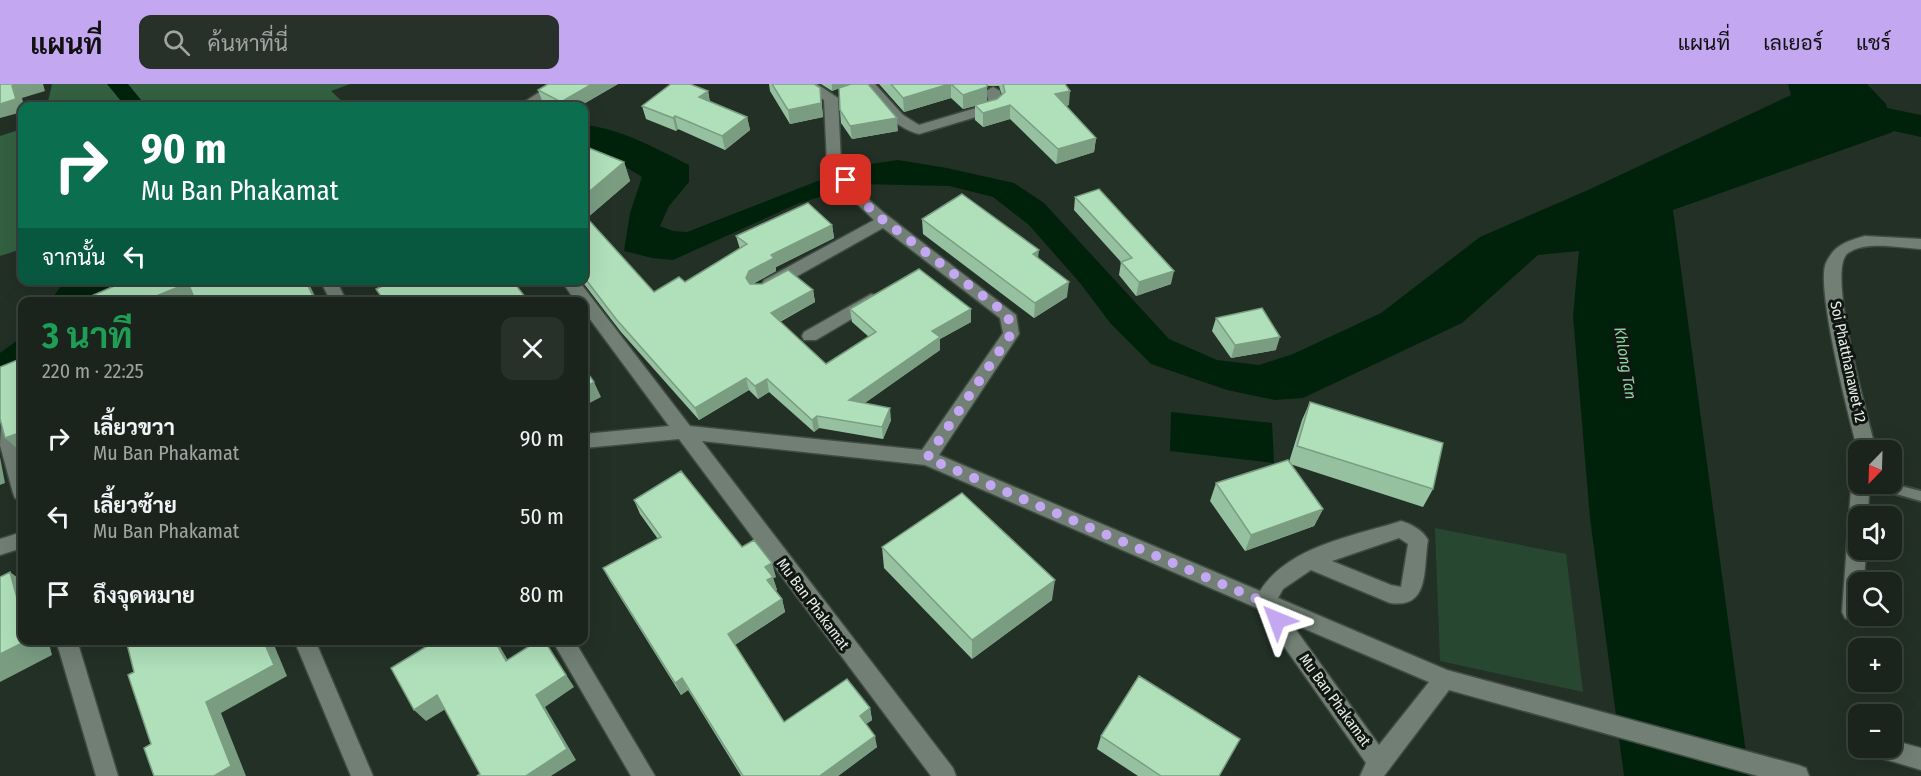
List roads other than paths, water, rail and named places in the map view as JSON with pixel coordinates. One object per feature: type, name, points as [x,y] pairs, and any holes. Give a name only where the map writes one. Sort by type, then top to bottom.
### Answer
[{"type":"street","points":[[531,102],[562,84]]},
{"type":"street","points":[[807,84],[836,97],[834,163],[859,198],[884,221],[1008,315],[1012,330],[927,458]]},
{"type":"street","points":[[867,86],[912,128],[919,130],[991,108],[996,105],[993,91]]},
{"type":"street","points":[[759,290],[884,221]]},
{"type":"street","name":"Soi Phatthanawet 12","points":[[1865,440],[1834,307],[1832,266],[1842,249],[1865,241],[1921,244]]},
{"type":"street","points":[[918,273],[938,261]]},
{"type":"street","points":[[810,336],[888,290]]},
{"type":"street","name":"Mu Ban Phakamat","points":[[588,306],[681,432],[945,776]]},
{"type":"street","points":[[2,419],[18,478]]},
{"type":"street","points":[[588,441],[681,432],[927,458],[1445,680],[1798,776]]},
{"type":"street","points":[[1855,572],[1860,494]]},
{"type":"street","points":[[1264,602],[1276,583],[1309,560],[1401,529],[1418,540],[1410,592],[1404,596],[1390,594],[1309,560]]},
{"type":"street","points":[[0,547],[18,541]]},
{"type":"street","name":"Mu Ban Phakamat","points":[[1264,602],[1375,769]]},
{"type":"street","points":[[68,645],[107,776]]},
{"type":"street","points":[[306,645],[362,776]]},
{"type":"street","points":[[565,645],[644,776]]},
{"type":"street","points":[[1375,769],[1445,680]]},
{"type":"street","points":[[1902,754],[1921,759]]},
{"type":"lane","points":[[1902,491],[1921,496]]},
{"type":"water","name":"Khlong Tan","points":[[1788,84],[1867,84],[1886,104],[1893,132],[1673,210],[1749,776],[1624,776],[1590,518],[1573,316],[1579,251],[1538,255],[1462,323],[1303,398],[1275,400],[1227,390],[1151,364],[1111,324],[1080,283],[1029,225],[993,197],[949,186],[861,184],[797,204],[673,260],[652,258],[624,251],[630,213],[642,177],[621,164],[588,154],[588,126],[625,135],[689,165],[689,182],[669,206],[660,226],[673,231],[687,232],[856,166],[898,160],[1014,183],[1044,203],[1169,339],[1217,360],[1259,365],[1293,354],[1381,313],[1480,237],[1588,190],[1791,95]]},
{"type":"water","points":[[61,285],[115,285],[101,297],[53,297]]},
{"type":"water","points":[[18,340],[18,366],[0,377],[0,353]]},
{"type":"water","points":[[1171,412],[1272,423],[1274,463],[1170,451]]},
{"type":"waterway","points":[[117,84],[133,102]]},
{"type":"waterway","points":[[1829,107],[1921,126]]}]
